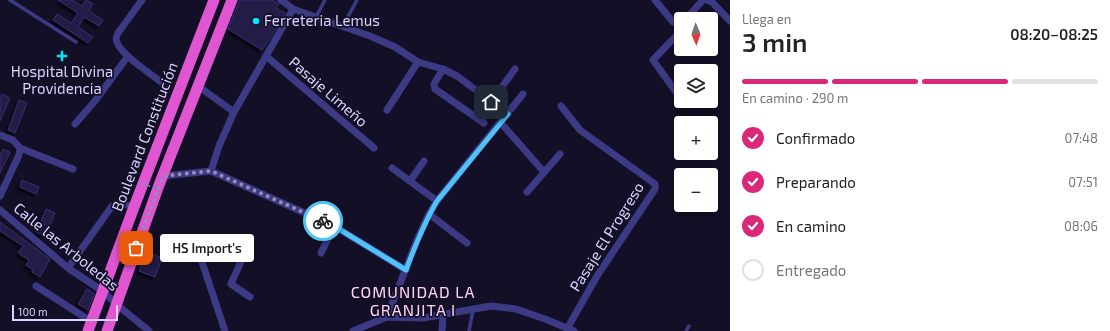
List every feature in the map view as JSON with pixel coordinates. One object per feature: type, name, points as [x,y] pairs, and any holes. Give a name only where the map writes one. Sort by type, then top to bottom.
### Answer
[{"type":"highway","name":"Boulevard Constitución","points":[[90,327],[134,207],[214,0]]},
{"type":"highway","name":"Boulevard Constitución","points":[[107,331],[163,176],[232,0]]},
{"type":"street","points":[[142,0],[118,33],[116,38],[117,43],[121,50],[161,82]]},
{"type":"street","points":[[281,0],[293,8],[389,44],[418,62],[443,69],[457,76],[508,114]]},
{"type":"street","points":[[656,0],[674,22]]},
{"type":"street","points":[[692,12],[703,0]]},
{"type":"street","points":[[707,0],[712,2],[730,21]]},
{"type":"street","points":[[211,171],[219,146],[234,112],[293,8]]},
{"type":"street","points":[[674,38],[653,60],[674,90]]},
{"type":"street","points":[[75,124],[95,101],[128,56]]},
{"type":"street","name":"Pasaje Limeño","points":[[266,56],[374,148]]},
{"type":"street","points":[[387,110],[418,62]]},
{"type":"street","points":[[443,69],[434,84],[435,89],[484,124]]},
{"type":"street","points":[[491,102],[515,69]]},
{"type":"street","points":[[198,86],[234,112]]},
{"type":"street","points":[[387,316],[429,214],[437,201],[523,94]]},
{"type":"street","name":"Pasaje El Progreso","points":[[561,106],[580,130],[655,184],[655,189],[597,276],[567,328]]},
{"type":"street","points":[[501,123],[544,172]]},
{"type":"street","points":[[0,135],[14,140],[20,148],[73,169]]},
{"type":"street","points":[[0,196],[19,155],[20,148]]},
{"type":"street","points":[[528,192],[560,154]]},
{"type":"street","points":[[410,181],[424,160]]},
{"type":"street","points":[[392,168],[437,201]]},
{"type":"street","points":[[163,176],[211,171],[334,226],[406,270]]},
{"type":"street","points":[[68,268],[112,206],[120,203],[134,207]]},
{"type":"street","name":"Calle las Arboledas","points":[[0,210],[68,268],[104,292],[116,304],[149,331]]},
{"type":"street","points":[[429,214],[467,243]]},
{"type":"street","points":[[321,253],[334,226]]},
{"type":"street","points":[[250,241],[231,284],[250,297]]},
{"type":"street","points":[[225,331],[196,245],[199,242],[203,242],[243,258]]},
{"type":"street","points":[[36,286],[90,327]]},
{"type":"street","points":[[353,331],[387,316],[423,318],[444,316],[473,308],[491,306],[516,309],[545,318],[574,331]]},
{"type":"street","points":[[442,331],[444,316]]},
{"type":"lane","points":[[10,0],[76,42]]},
{"type":"lane","points":[[316,17],[324,0]]},
{"type":"lane","points":[[343,26],[357,0]]},
{"type":"lane","points":[[469,331],[473,308]]},
{"type":"lane","points":[[686,331],[689,326]]},
{"type":"path","points":[[139,182],[160,190]]},
{"type":"building","points":[[58,0],[72,0],[82,6],[86,0],[93,4],[89,11],[103,20],[99,26],[84,17],[78,27],[93,37],[88,43],[53,20],[57,14],[71,23],[78,13]]},
{"type":"building","name":"Ferreteria Lemus","points":[[240,0],[272,0],[279,4],[276,8],[285,13],[262,50],[228,29]]},
{"type":"building","points":[[2,94],[10,98],[0,121],[0,99]]},
{"type":"building","points":[[19,100],[27,103],[15,133],[8,130]]},
{"type":"building","points":[[3,149],[10,152],[0,173],[0,155]]},
{"type":"building","points":[[22,180],[39,187],[36,194],[20,187]]},
{"type":"building","points":[[46,209],[55,213],[45,236],[36,232]]},
{"type":"building","points":[[0,222],[50,259],[40,277],[32,272],[33,270],[26,265],[29,260],[18,253],[23,246],[0,231]]},
{"type":"building","points":[[146,252],[162,258],[155,277],[139,271]]},
{"type":"building","points":[[87,289],[94,294],[88,310],[78,304]]},
{"type":"way so far","points":[[136,248],[163,176],[211,171],[323,221]]},
{"type":"place","name":"Ferreteria Lemus","points":[[256,21]]},
{"type":"place","name":"Hospital Divina Providencia","points":[[62,56]]},
{"type":"place","name":"HS Import's","points":[[136,248]]},
{"type":"district","name":"COMUNIDAD LA GRANJITA I","points":[[413,301]]},
{"type":"route","points":[[323,221],[334,226],[406,270],[417,240],[437,201],[508,114],[491,102]]}]
